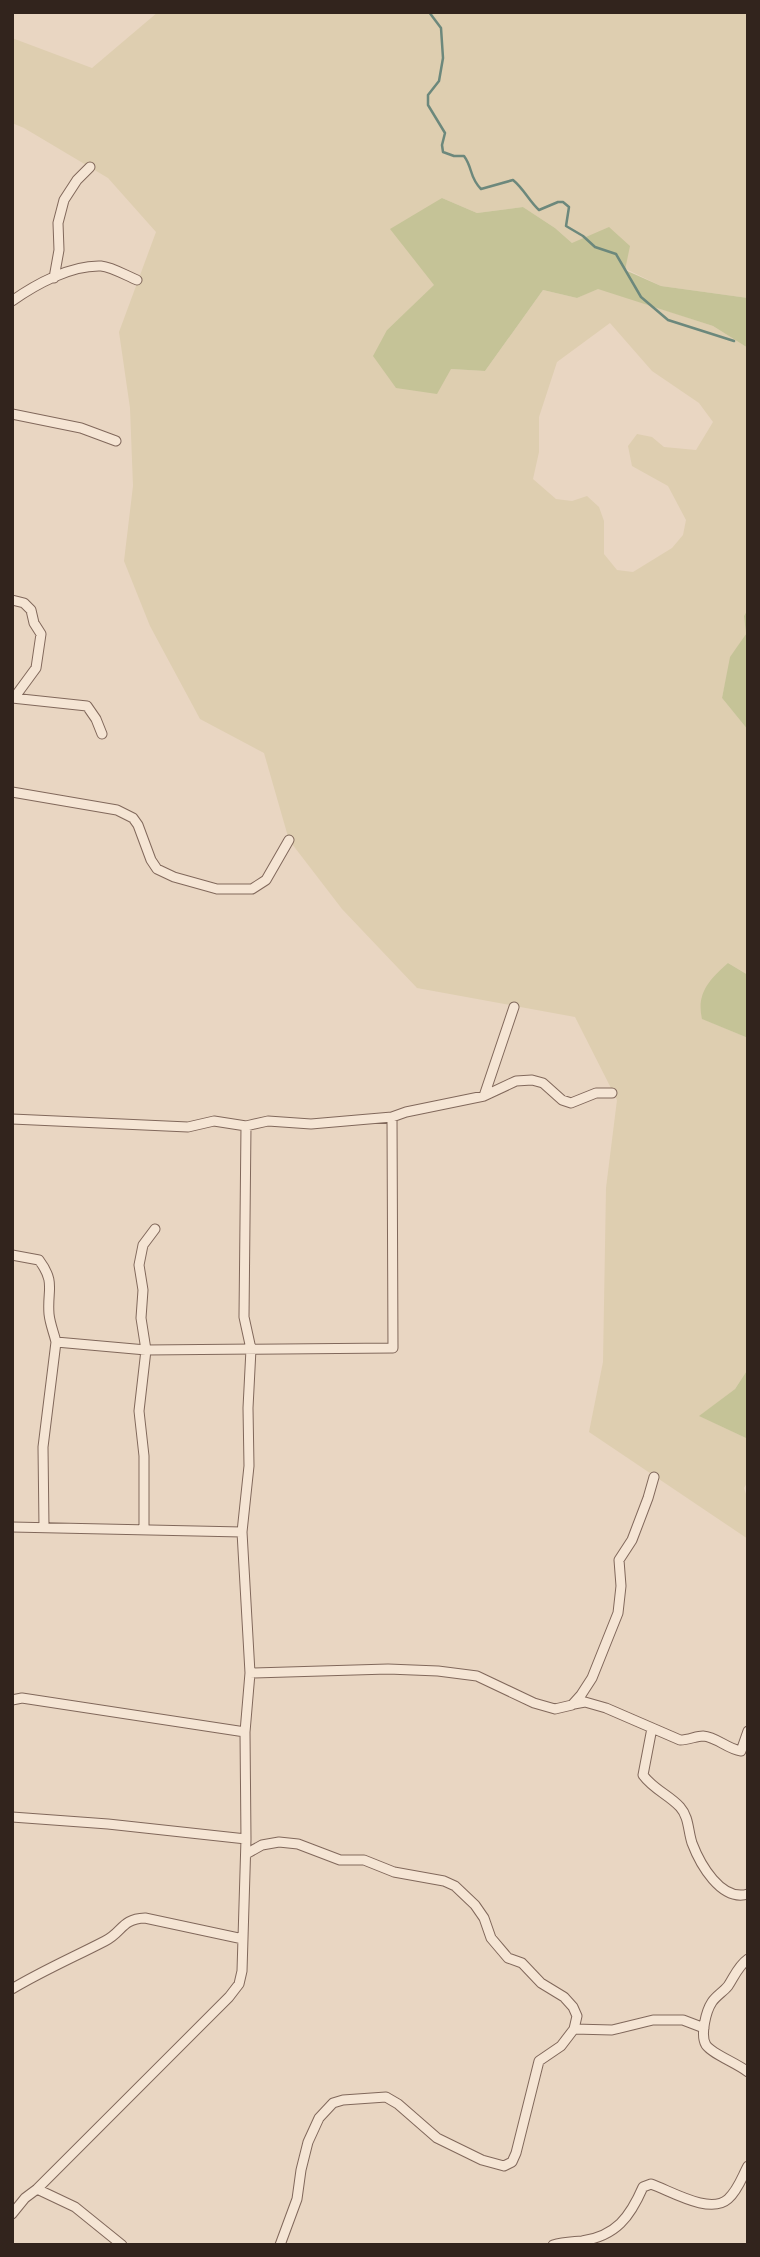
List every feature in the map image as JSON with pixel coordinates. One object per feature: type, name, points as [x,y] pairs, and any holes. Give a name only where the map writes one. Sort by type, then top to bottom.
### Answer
[{"type":"street","points":[[54,278],[59,250],[58,223],[64,200],[77,180],[90,167]]},
{"type":"street","points":[[12,301],[25,291],[83,268],[103,266],[137,280]]},
{"type":"street","points":[[12,414],[81,428],[116,441]]},
{"type":"street","points":[[12,600],[23,603],[30,610],[41,634],[36,668],[13,698]]},
{"type":"street","points":[[13,698],[87,706],[102,734]]},
{"type":"street","points":[[12,792],[127,814],[138,825],[157,869],[183,880],[217,889],[252,889],[266,880],[289,840]]},
{"type":"street","points":[[485,1096],[514,1007]]},
{"type":"street","points":[[12,1119],[188,1128],[214,1121],[246,1126],[268,1121],[311,1124],[392,1117],[485,1096],[516,1081],[532,1080],[543,1083],[562,1100],[571,1103],[596,1093],[612,1093]]},
{"type":"street","points":[[56,1342],[146,1350],[393,1348],[392,1117]]},
{"type":"street","points":[[14,2208],[37,2189],[229,1997],[239,1984],[242,1971],[246,1732],[250,1673],[242,1532],[249,1466],[251,1349],[244,1317],[246,1126]]},
{"type":"street","points":[[144,1529],[144,1456],[139,1411],[146,1350],[141,1318],[143,1290],[139,1265],[143,1245],[155,1229]]},
{"type":"street","points":[[12,1255],[39,1260],[48,1272],[51,1284],[49,1319],[56,1342],[43,1447],[44,1527]]},
{"type":"street","points":[[572,1705],[592,1678],[618,1613],[621,1586],[619,1560],[632,1540],[654,1476]]},
{"type":"street","points":[[12,1527],[242,1532]]},
{"type":"street","points":[[250,1673],[388,1669],[438,1671],[477,1676],[534,1703],[555,1709],[585,1702],[680,1740],[703,1736],[719,1740],[736,1751],[740,1751],[748,1731]]},
{"type":"street","points":[[12,1700],[22,1698],[246,1732]]},
{"type":"street","points":[[652,1728],[643,1775],[649,1783],[682,1808],[692,1842],[715,1883],[726,1891],[743,1896],[748,1894]]},
{"type":"street","points":[[12,1817],[246,1839]]},
{"type":"street","points":[[246,1854],[270,1843],[298,1844],[340,1860],[364,1860],[394,1872],[444,1881],[455,1886],[475,1905],[491,1938],[508,1958],[522,1963],[541,1983],[564,1997],[577,2016],[574,2029],[561,2046],[539,2060],[516,2153],[512,2162],[504,2166],[482,2160],[437,2138],[386,2097],[332,2103],[319,2118],[308,2142],[297,2199],[280,2245]]},
{"type":"street","points":[[12,1989],[76,1953],[109,1939],[132,1918],[145,1918],[243,1939]]},
{"type":"street","points":[[748,1959],[741,1964],[725,1990],[712,2001],[704,2028],[704,2043],[748,2072]]},
{"type":"street","points":[[574,2029],[612,2030],[653,2020],[683,2021],[704,2028]]},
{"type":"street","points":[[554,2245],[584,2241],[620,2225],[631,2213],[643,2187],[651,2184],[692,2201],[710,2205],[721,2204],[740,2184],[748,2165]]},
{"type":"street","points":[[37,2189],[75,2207],[122,2245]]},
{"type":"shaded area","points":[[158,12],[748,12],[748,298],[661,286],[572,243],[523,207],[477,213],[442,198],[435,285],[387,330],[451,369],[485,371],[543,290],[577,298],[598,288],[713,326],[748,348],[748,609],[744,616],[746,634],[731,657],[722,698],[748,730],[748,975],[728,963],[703,1019],[748,1038],[748,1369],[735,1389],[700,1416],[748,1439],[748,1481],[744,1488],[748,1500],[748,1539],[589,1432],[603,1362],[606,1188],[617,1100],[575,1017],[417,988],[342,909],[289,840],[264,753],[200,719],[150,626],[124,561],[133,486],[130,408],[119,332],[156,232],[108,178],[12,123],[12,38],[92,68]],"holes":[[[610,323],[652,371],[699,403],[713,422],[696,450],[664,447],[652,437],[637,434],[628,446],[632,466],[668,486],[686,520],[683,535],[672,548],[633,572],[617,570],[604,554],[604,521],[599,507],[587,496],[572,501],[556,499],[533,479],[539,452],[539,417],[557,362]]]},
{"type":"shaded area","points":[[442,198],[477,213],[523,207],[572,243],[609,227],[630,246],[625,270],[661,286],[748,298],[748,348],[713,326],[598,289],[577,298],[543,290],[485,371],[451,369],[437,394],[396,388],[373,356],[387,330],[434,285],[390,229]]},
{"type":"shaded area","points":[[748,609],[748,730],[722,698],[730,657],[746,634],[744,616]]},
{"type":"shaded area","points":[[728,963],[748,975],[748,1038],[702,1019],[701,1002],[706,987]]},
{"type":"shaded area","points":[[748,1369],[748,1439],[699,1416],[735,1389]]},
{"type":"waterway","points":[[429,12],[441,28],[443,58],[439,81],[428,95],[428,105],[445,133],[443,152],[464,156],[481,189],[513,180],[539,210],[563,202],[569,207],[566,226],[595,247],[616,254],[641,297],[668,320],[734,341]]}]
